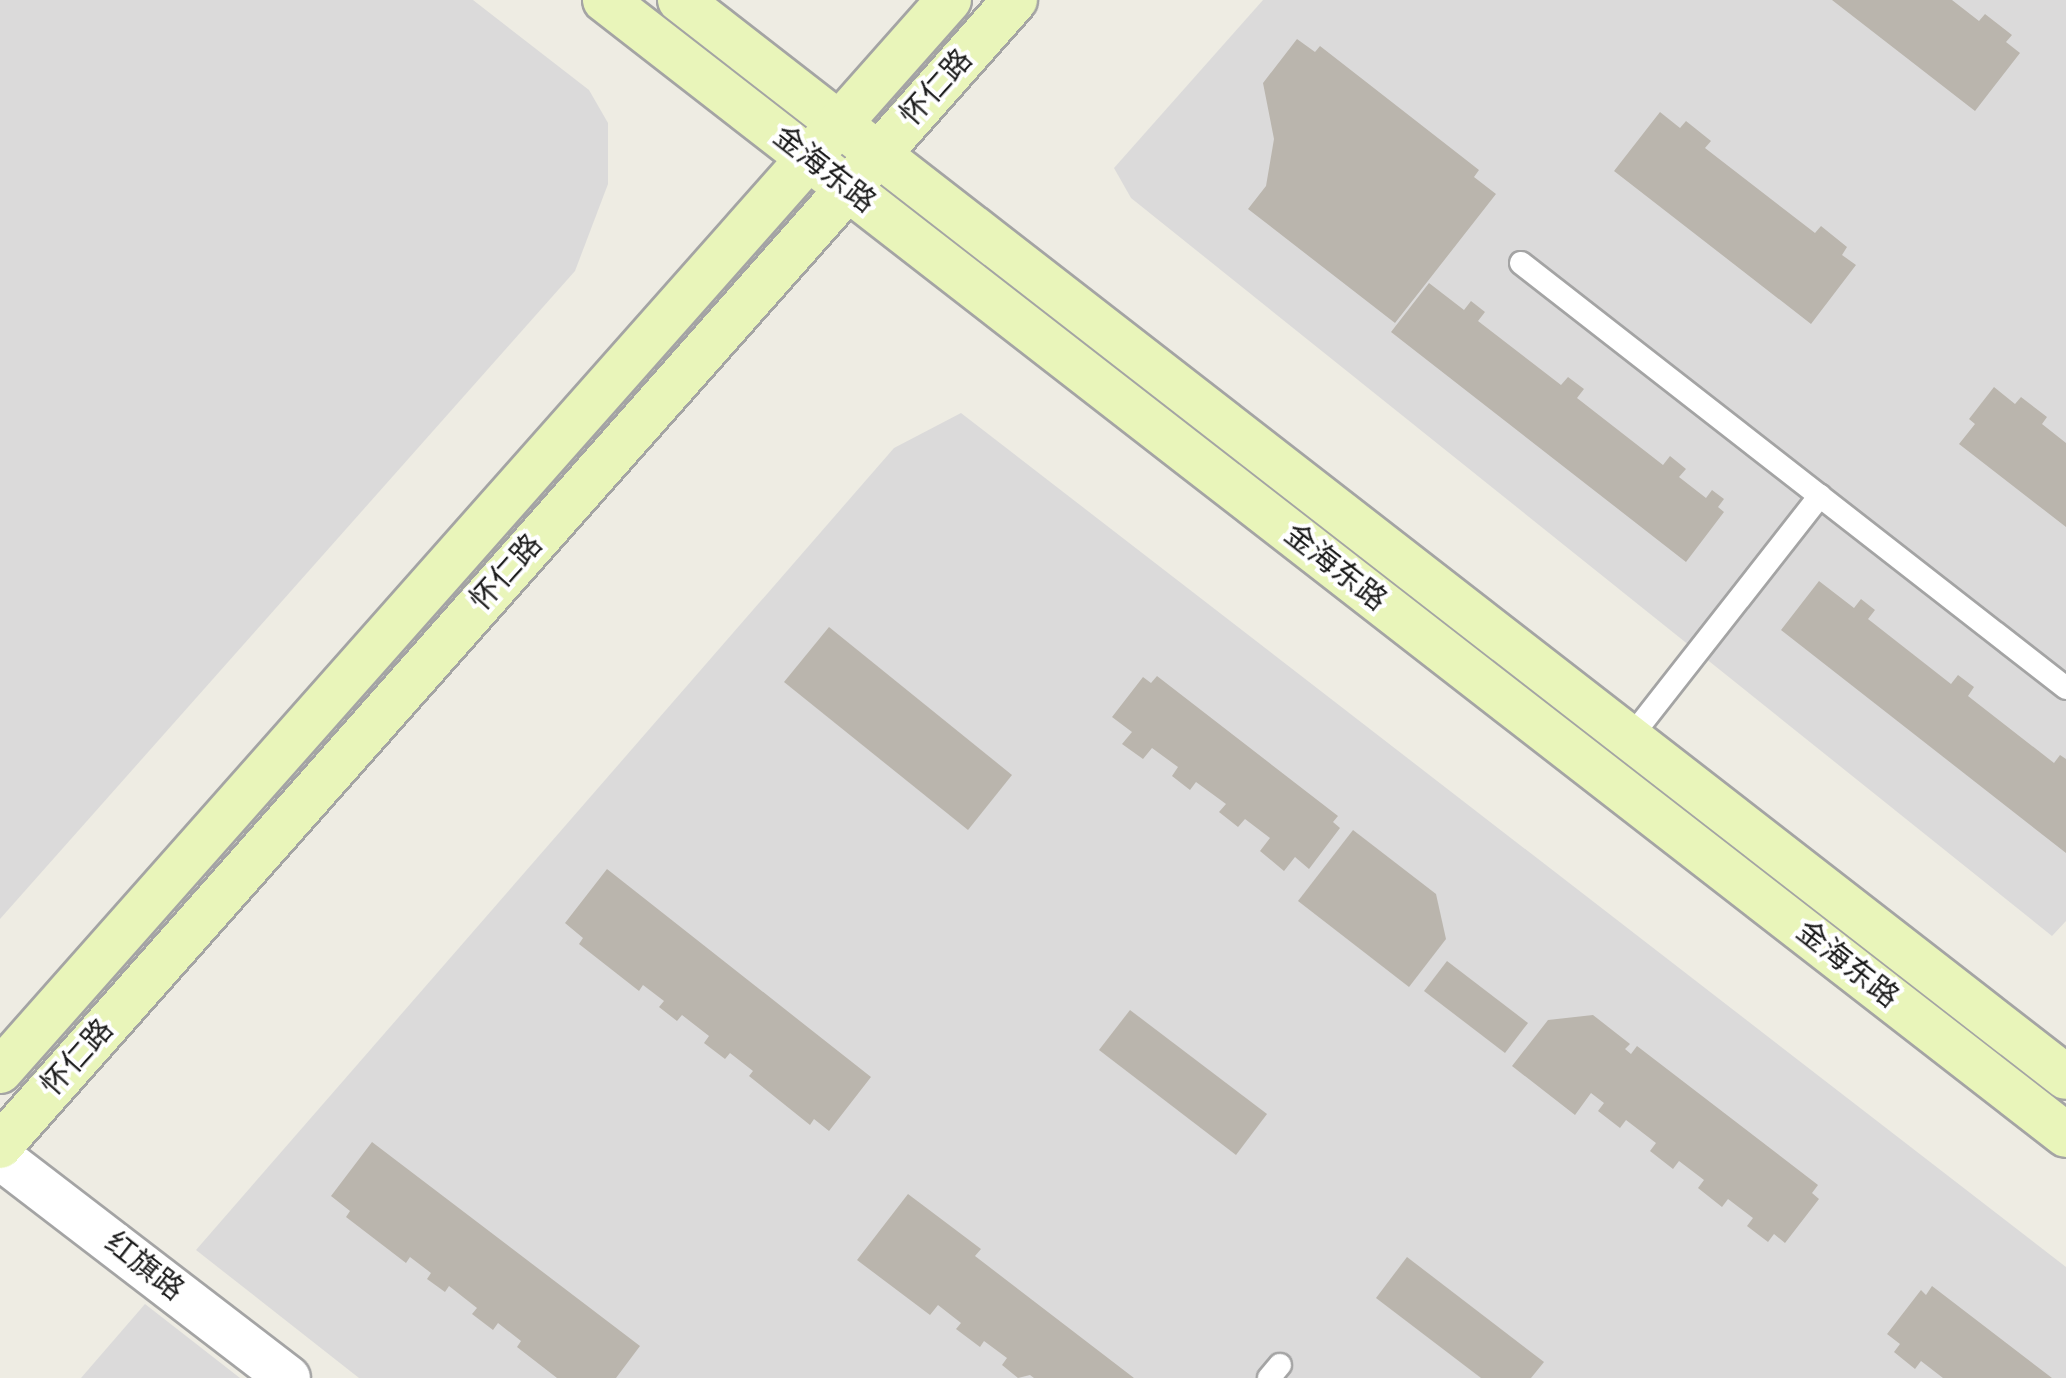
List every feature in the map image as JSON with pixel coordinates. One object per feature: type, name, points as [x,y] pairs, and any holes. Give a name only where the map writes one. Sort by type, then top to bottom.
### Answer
[{"type":"main road","name":"金海东路","points":[[605,0],[2066,1135]]},
{"type":"main road","name":"金海东路","points":[[680,0],[2066,1077]]},
{"type":"main road","name":"怀仁路","points":[[0,1071],[949,0]]},
{"type":"main road","name":"怀仁路","points":[[0,1146],[1015,0]]},
{"type":"street","name":"红旗路","points":[[0,1157],[288,1378]]},
{"type":"lane","points":[[1521,263],[2066,688]]},
{"type":"lane","points":[[1630,738],[1820,496]]},
{"type":"shaded area","points":[[0,0],[473,0],[589,90],[608,123],[608,184],[575,271],[0,919]]},
{"type":"shaded area","points":[[1263,0],[2066,0],[2066,921],[2052,936],[1131,198],[1114,168]]},
{"type":"shaded area","points":[[961,413],[2066,1267],[2066,1378],[359,1378],[196,1250],[894,448]]},
{"type":"shaded area","points":[[145,1304],[240,1378],[81,1378]]},
{"type":"building","points":[[1832,0],[1952,0],[1979,21],[1985,14],[2012,35],[2006,42],[2020,53],[1975,111]]},
{"type":"building","points":[[1297,39],[1315,52],[1320,46],[1479,170],[1474,177],[1496,194],[1395,323],[1248,209],[1266,186],[1274,139],[1263,83]]},
{"type":"building","points":[[1660,112],[1680,128],[1686,121],[1711,141],[1705,148],[1815,233],[1821,226],[1847,247],[1842,255],[1856,265],[1811,324],[1614,171]]},
{"type":"building","points":[[1429,283],[1464,310],[1471,301],[1485,312],[1478,321],[1561,385],[1568,377],[1584,389],[1577,398],[1663,465],[1670,456],[1686,469],[1679,477],[1706,498],[1712,490],[1724,499],[1718,507],[1724,512],[1686,562],[1391,332]]},
{"type":"building","points":[[1994,387],[2015,404],[2021,397],[2047,417],[2042,424],[2066,443],[2066,527],[1959,444],[1975,424],[1969,419]]},
{"type":"building","points":[[1819,581],[1854,608],[1861,599],[1875,610],[1868,619],[1951,684],[1958,675],[1974,687],[1968,696],[2054,763],[2060,755],[2066,759],[2066,853],[1781,630]]},
{"type":"building","points":[[829,627],[1012,775],[968,830],[784,682]]},
{"type":"building","points":[[1157,676],[1338,816],[1333,822],[1340,828],[1309,869],[1295,857],[1284,871],[1260,851],[1270,838],[1245,819],[1238,827],[1219,812],[1226,804],[1196,782],[1190,790],[1172,776],[1178,767],[1152,748],[1143,759],[1122,744],[1132,732],[1112,717],[1143,677],[1151,683]]},
{"type":"building","points":[[1353,830],[1436,894],[1446,939],[1409,987],[1298,901]]},
{"type":"building","points":[[607,869],[871,1077],[829,1131],[814,1119],[810,1125],[749,1076],[753,1071],[730,1053],[725,1059],[704,1043],[709,1036],[682,1015],[677,1021],[659,1007],[664,1001],[643,985],[639,991],[579,944],[583,938],[565,923]]},
{"type":"building","points":[[1447,961],[1528,1023],[1505,1053],[1424,991]]},
{"type":"building","points":[[1130,1010],[1267,1114],[1236,1155],[1099,1050]]},
{"type":"building","points":[[1593,1015],[1630,1044],[1625,1049],[1631,1054],[1637,1046],[1818,1185],[1812,1193],[1819,1199],[1785,1243],[1774,1234],[1768,1242],[1747,1226],[1753,1218],[1728,1199],[1722,1207],[1698,1188],[1704,1180],[1679,1161],[1673,1169],[1650,1151],[1656,1143],[1626,1120],[1620,1128],[1598,1111],[1604,1103],[1591,1093],[1575,1115],[1512,1066],[1548,1020]]},
{"type":"building","points":[[372,1142],[640,1346],[616,1378],[557,1378],[517,1347],[521,1341],[498,1323],[493,1330],[472,1314],[477,1308],[449,1286],[445,1292],[427,1279],[431,1273],[410,1257],[406,1263],[346,1217],[350,1211],[331,1196]]},
{"type":"building","points":[[908,1194],[981,1249],[975,1256],[1134,1378],[1034,1378],[1030,1375],[1018,1378],[1002,1365],[1007,1358],[984,1341],[980,1347],[956,1329],[961,1323],[938,1305],[930,1315],[857,1260]]},
{"type":"building","points":[[1407,1257],[1544,1362],[1531,1378],[1481,1378],[1376,1298]]},
{"type":"building","points":[[1932,1286],[2052,1378],[1943,1378],[1921,1361],[1915,1369],[1894,1352],[1900,1344],[1887,1334],[1921,1290],[1926,1295]]}]
